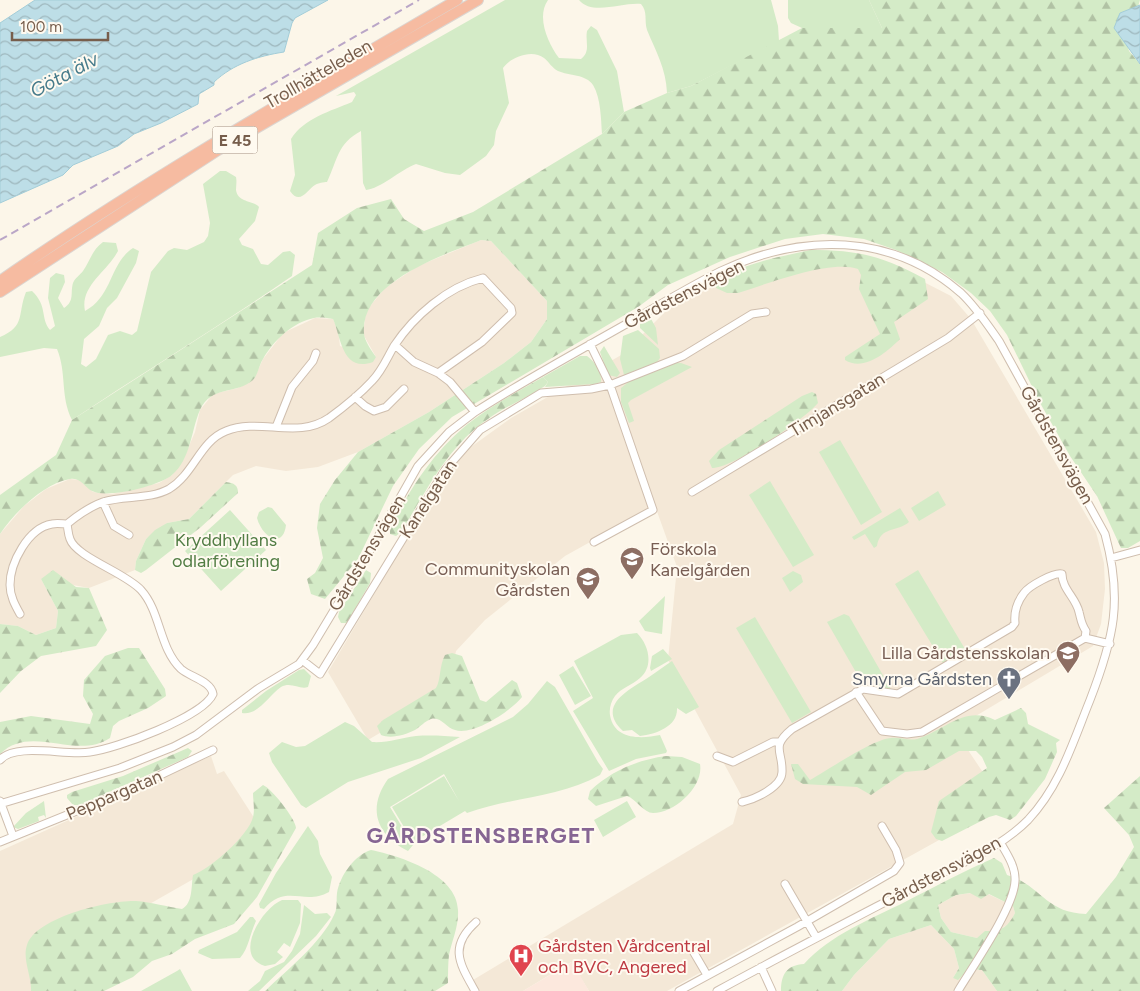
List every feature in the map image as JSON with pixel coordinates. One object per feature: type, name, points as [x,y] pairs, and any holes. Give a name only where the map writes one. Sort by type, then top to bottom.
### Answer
[{"type":"highway","name":"Trollhätteleden","points":[[0,281],[69,233],[238,127],[457,0]]},
{"type":"highway","name":"Trollhätteleden","points":[[0,292],[218,150],[478,0]]},
{"type":"street","name":"Gårdstensvägen","points":[[0,803],[120,768],[173,747],[210,726],[259,688],[291,670],[302,660],[375,542],[418,466],[449,432],[475,412],[590,344],[721,271],[779,251],[820,244],[861,245],[907,259],[945,280],[962,294],[980,314],[998,341],[1098,519],[1111,558],[1115,590],[1114,620],[1110,644],[1075,739],[1056,784],[1028,819],[1000,842],[971,860],[816,937],[717,991]]},
{"type":"street","points":[[20,614],[13,602],[10,587],[11,572],[23,548],[40,530],[51,524],[68,524],[83,512],[103,502],[148,496],[166,490],[180,482],[208,443],[227,430],[244,426],[291,429],[320,424],[355,397],[373,380],[408,328],[439,300],[466,284],[482,278],[511,308],[512,313],[482,342],[438,373]]},
{"type":"street","name":"Kanelgatan","points":[[302,660],[320,674],[445,470],[480,430],[542,393],[591,389],[610,385],[683,356],[752,314],[766,312]]},
{"type":"street","name":"Timjansgatan","points":[[692,492],[946,340],[980,314]]},
{"type":"street","points":[[590,344],[610,385],[653,510],[594,542]]},
{"type":"street","points":[[395,345],[414,362],[438,373],[450,382],[475,412]]},
{"type":"street","points":[[276,427],[292,387],[313,361],[316,353]]},
{"type":"street","points":[[355,397],[364,406],[374,411],[386,406],[404,389]]},
{"type":"street","points":[[103,502],[114,526],[129,535]]},
{"type":"street","points":[[0,760],[7,754],[19,751],[75,754],[102,750],[163,728],[205,704],[213,694],[210,686],[187,674],[173,658],[147,598],[140,589],[116,572],[79,551],[70,540],[68,524]]},
{"type":"street","points":[[1111,558],[1140,550]]},
{"type":"street","points":[[742,802],[760,795],[780,778],[782,770],[778,751],[780,742],[792,729],[863,689],[898,694],[1012,627],[1015,623],[1015,609],[1024,592],[1055,574],[1062,574],[1064,583],[1079,611],[1080,620],[1086,631],[1085,638]]},
{"type":"street","points":[[856,692],[882,731],[908,734],[922,732],[1085,638],[1110,644]]},
{"type":"street","points":[[717,756],[734,762],[769,744],[780,742]]},
{"type":"street","name":"Peppargatan","points":[[0,842],[131,788],[213,750]]},
{"type":"street","points":[[0,803],[13,836]]},
{"type":"street","points":[[679,991],[807,922],[897,868],[900,863],[898,854],[882,826]]},
{"type":"street","points":[[958,991],[1003,915],[1014,890],[1016,881],[1012,866],[1000,842]]},
{"type":"street","points":[[785,884],[816,937]]},
{"type":"street","points":[[475,991],[458,961],[464,932],[476,922]]},
{"type":"street","points":[[690,946],[707,975]]},
{"type":"street","points":[[761,967],[772,991]]},
{"type":"shaded area","points":[[481,240],[491,241],[547,301],[547,319],[531,342],[504,363],[429,412],[358,452],[318,467],[286,471],[256,466],[233,475],[189,519],[167,523],[146,539],[136,561],[135,570],[89,588],[41,579],[58,611],[56,628],[36,635],[18,626],[0,624],[0,534],[24,506],[46,489],[70,479],[80,480],[93,492],[112,494],[159,483],[172,475],[183,460],[195,432],[200,410],[213,394],[238,388],[254,379],[263,359],[283,333],[315,318],[333,319],[338,330],[340,346],[376,357],[363,334],[366,311],[385,288],[418,266]]},
{"type":"shaded area","points":[[800,256],[877,258],[951,296],[971,319],[1096,532],[1104,563],[1105,589],[1101,624],[1093,646],[954,729],[1004,804],[667,991],[589,991],[571,962],[523,991],[473,991],[468,983],[733,824],[741,795],[668,660],[677,567],[655,506],[565,556],[485,620],[456,651],[447,693],[368,740],[328,672],[447,471],[464,452],[511,418],[623,354],[669,308],[714,286]]},
{"type":"shaded area","points":[[211,756],[217,774],[224,771],[260,827],[197,877],[44,964],[47,991],[0,991],[0,851]]},
{"type":"shaded area","points":[[971,893],[988,894],[1013,906],[1015,913],[1010,923],[997,932],[977,938],[951,932],[941,918],[938,905],[956,895]]},
{"type":"shaded area","points":[[931,925],[954,949],[959,968],[953,978],[969,969],[982,970],[997,991],[842,991],[854,975],[889,939]]},
{"type":"shaded area","points":[[572,962],[589,991],[523,991]]},
{"type":"green space","points":[[505,0],[548,0],[543,14],[543,22],[551,45],[559,58],[581,59],[587,50],[587,31],[591,26],[597,30],[617,71],[624,112],[602,134],[599,103],[596,90],[590,81],[582,77],[562,73],[539,55],[528,54],[516,58],[503,68],[509,103],[496,131],[494,145],[486,156],[460,175],[445,173],[416,164],[372,189],[366,190],[363,183],[361,131],[347,141],[339,153],[327,182],[316,184],[300,197],[297,197],[290,191],[295,175],[291,139],[310,120],[352,102],[356,95],[354,92],[336,96]]},
{"type":"green space","points":[[579,0],[771,0],[778,26],[779,41],[691,86],[667,93],[663,68],[647,30],[645,13],[641,4],[600,8],[585,5]]},
{"type":"green space","points":[[788,0],[869,0],[882,28],[802,28],[791,23],[788,18]]},
{"type":"green space","points":[[869,0],[1140,0],[1138,7],[1120,13],[1129,51],[1140,64],[1140,541],[1128,548],[1121,548],[1097,496],[1070,456],[1039,401],[1007,335],[990,311],[971,293],[942,272],[896,250],[864,239],[823,234],[785,239],[730,257],[668,285],[638,307],[452,417],[419,449],[393,486],[358,559],[325,599],[311,594],[307,579],[315,573],[323,558],[317,528],[320,504],[335,480],[358,452],[429,412],[504,363],[531,342],[547,319],[547,301],[491,241],[481,240],[407,273],[375,299],[366,315],[364,333],[366,342],[376,357],[373,362],[363,364],[349,358],[344,351],[333,319],[314,318],[306,320],[291,328],[278,339],[267,352],[253,380],[239,388],[217,393],[205,402],[197,418],[187,453],[172,475],[145,487],[109,493],[92,491],[77,479],[60,482],[50,486],[21,508],[0,534],[0,495],[56,455],[72,420],[312,265],[318,233],[357,208],[391,199],[404,219],[424,231],[473,212],[602,134],[624,112],[667,93],[691,86],[802,28],[882,28]]},
{"type":"green space","points":[[220,171],[226,171],[236,177],[237,194],[259,207],[255,221],[239,239],[242,245],[253,249],[261,264],[268,265],[283,252],[290,251],[295,255],[292,276],[72,420],[66,402],[62,367],[57,349],[44,348],[0,357],[0,337],[14,329],[17,324],[26,292],[32,291],[37,296],[50,330],[55,326],[48,298],[50,278],[56,273],[64,275],[65,282],[58,298],[64,308],[70,303],[74,281],[83,271],[96,248],[103,242],[116,243],[118,251],[89,288],[84,303],[85,311],[101,297],[119,262],[125,255],[133,248],[139,251],[136,263],[117,298],[107,308],[99,326],[84,339],[81,364],[86,367],[96,359],[108,335],[120,331],[132,335],[137,331],[151,272],[168,251],[174,248],[187,250],[204,242],[208,236],[210,223],[203,184]]},
{"type":"green space","points":[[810,250],[857,253],[896,265],[925,279],[928,299],[894,322],[900,339],[895,344],[875,359],[860,364],[845,360],[845,357],[880,334],[859,289],[861,275],[858,269],[832,267],[815,270],[738,293],[727,293],[716,288],[716,282],[726,275],[749,265]]},
{"type":"green space","points":[[650,317],[656,328],[658,345],[640,328],[640,324]]},
{"type":"green space","points":[[638,330],[659,349],[660,358],[657,362],[624,375],[620,359],[623,336]]},
{"type":"green space","points":[[604,346],[620,373],[617,377],[608,375],[600,352]]},
{"type":"green space","points":[[580,356],[587,356],[595,364],[600,374],[601,382],[545,387],[548,382],[543,377]]},
{"type":"green space","points":[[675,363],[692,367],[631,400],[628,403],[634,421],[629,423],[621,402],[621,388],[631,380]]},
{"type":"green space","points":[[543,377],[548,382],[545,386],[495,414],[461,442],[429,485],[402,531],[396,536],[390,534],[390,527],[408,495],[428,465],[452,438],[488,410]]},
{"type":"green space","points":[[812,392],[816,394],[818,403],[784,431],[751,452],[722,466],[712,468],[709,461],[719,450],[802,396]]},
{"type":"green space","points":[[840,440],[882,512],[861,525],[819,452]]},
{"type":"green space","points":[[770,481],[814,555],[793,567],[749,495]]},
{"type":"green space","points":[[226,482],[235,485],[238,493],[201,527],[146,570],[141,573],[135,570],[136,561],[146,539],[155,530],[167,523],[189,519]]},
{"type":"green space","points":[[938,491],[946,505],[919,521],[911,508]]},
{"type":"green space","points":[[268,507],[272,508],[286,525],[284,533],[277,539],[272,538],[263,531],[257,518],[259,512]]},
{"type":"green space","points":[[900,508],[909,522],[886,532],[874,548],[865,534],[854,540],[852,537]]},
{"type":"green space","name":"Kryddhyllans odlarförening","points":[[230,510],[266,550],[221,591],[185,551]]},
{"type":"green space","points":[[53,570],[76,587],[89,588],[107,630],[96,646],[41,656],[21,671],[0,693],[0,624],[18,626],[36,635],[56,628],[58,611],[41,579]]},
{"type":"green space","points":[[366,570],[371,573],[370,583],[347,623],[341,623],[338,617],[339,612]]},
{"type":"green space","points":[[918,570],[965,649],[943,663],[895,584]]},
{"type":"green space","points":[[793,571],[801,575],[803,582],[790,592],[782,578]]},
{"type":"green space","points":[[665,596],[662,634],[645,631],[639,621]]},
{"type":"green space","points":[[844,614],[849,616],[892,691],[877,687],[877,682],[864,679],[861,681],[827,622]]},
{"type":"green space","points":[[755,617],[811,712],[792,723],[736,628]]},
{"type":"green space","points":[[637,633],[647,649],[647,668],[640,678],[615,696],[612,700],[610,715],[617,729],[629,736],[645,737],[660,735],[667,751],[666,753],[636,759],[609,771],[573,711],[593,698],[574,661],[621,635]]},
{"type":"green space","points":[[128,648],[139,648],[165,689],[166,696],[148,708],[119,721],[113,726],[110,738],[97,744],[83,746],[39,741],[25,742],[12,745],[0,754],[0,722],[31,716],[90,724],[93,714],[83,696],[84,680],[105,656]]},
{"type":"green space","points":[[663,649],[672,659],[651,671],[652,656]]},
{"type":"green space","points":[[452,653],[462,656],[480,700],[486,702],[512,680],[517,683],[522,697],[501,715],[472,729],[455,730],[438,719],[431,719],[415,730],[402,735],[389,737],[381,735],[377,726],[383,720],[436,688],[445,655]]},
{"type":"green space","points":[[672,661],[699,707],[686,714],[677,708],[674,720],[665,728],[653,733],[640,736],[632,730],[623,731],[615,722],[614,706],[625,693]]},
{"type":"green space","points":[[573,666],[591,696],[575,705],[559,675]]},
{"type":"green space","points":[[304,669],[311,676],[308,687],[285,685],[258,708],[248,713],[242,713],[242,710],[266,691],[299,670]]},
{"type":"green space","points":[[547,681],[555,687],[603,769],[600,775],[584,783],[552,793],[467,813],[465,811],[413,842],[392,807],[444,776],[459,801],[444,774],[390,807],[413,845],[408,851],[388,837],[378,820],[377,810],[378,800],[388,779],[513,717],[528,704]]},
{"type":"green space","points":[[1021,708],[1026,713],[1028,724],[1060,740],[1056,743],[1057,752],[1045,779],[1016,816],[1010,820],[996,815],[989,817],[942,841],[936,839],[931,832],[939,801],[987,768],[982,757],[976,751],[959,751],[926,770],[905,772],[871,795],[857,787],[803,784],[795,779],[791,764],[798,764],[810,780],[862,749],[883,740],[891,738],[917,739],[964,717],[974,715],[995,720]]},
{"type":"green space","points":[[345,722],[354,726],[372,742],[416,736],[460,737],[421,758],[348,782],[306,808],[301,805],[272,762],[269,753],[282,742],[296,747],[305,746]]},
{"type":"green space","points":[[188,748],[192,751],[188,757],[80,805],[73,805],[67,798],[67,795],[72,792],[123,776]]},
{"type":"green space","points":[[666,756],[682,757],[700,764],[700,772],[693,789],[679,803],[670,808],[653,813],[627,796],[596,806],[588,799],[590,791],[616,772],[645,760]]},
{"type":"green space","points":[[1140,776],[1140,991],[997,991],[982,970],[969,969],[958,980],[953,978],[959,968],[954,949],[931,925],[889,939],[854,975],[842,991],[781,991],[782,980],[789,968],[804,964],[838,936],[994,858],[1002,863],[1007,875],[1028,885],[1052,904],[1061,909],[1086,914],[1116,877],[1134,847],[1129,835],[1104,808]],"holes":[[[970,893],[981,899],[989,894],[1013,906],[1015,913],[1010,922],[1003,928],[995,931],[985,931],[977,938],[951,932],[941,918],[938,905],[956,895]]]},
{"type":"green space","points":[[263,785],[283,804],[296,828],[257,897],[234,924],[195,939],[172,954],[152,961],[133,977],[104,991],[31,991],[26,950],[33,935],[44,926],[75,912],[124,901],[148,902],[182,909],[190,899],[193,875],[209,866],[228,851],[250,824],[254,814],[253,793]]},
{"type":"green space","points":[[44,801],[46,818],[44,815],[38,817],[39,821],[18,829],[13,827],[26,813]]},
{"type":"green space","points":[[627,801],[636,817],[603,837],[594,820]]},
{"type":"green space","points":[[308,826],[318,841],[320,854],[332,877],[329,892],[311,897],[280,897],[272,901],[264,909],[260,908],[259,904],[276,873]]},
{"type":"green space","points":[[371,850],[397,857],[425,869],[448,886],[455,897],[458,916],[449,955],[448,983],[435,991],[265,991],[303,956],[321,935],[335,912],[341,879],[359,856]]},
{"type":"green space","points":[[282,900],[298,900],[301,904],[300,923],[290,947],[284,943],[277,952],[283,957],[275,964],[265,966],[255,961],[251,953],[251,943],[254,932],[266,912]]},
{"type":"green space","points":[[304,905],[315,914],[327,913],[331,917],[316,936],[259,991],[248,991],[260,981],[265,971],[284,962],[292,951],[300,934]]},
{"type":"green space","points":[[250,917],[253,917],[256,921],[240,958],[212,959],[198,953],[199,950],[237,932]]},
{"type":"green space","points":[[180,969],[192,991],[141,991],[177,971]]},
{"type":"water","name":"Göta älv","points":[[35,0],[328,0],[295,18],[284,52],[255,59],[229,70],[214,82],[214,85],[199,94],[198,104],[134,134],[118,146],[73,165],[63,175],[0,203],[0,23]]},
{"type":"water","points":[[1140,5],[1140,64],[1114,28],[1120,13]]},
{"type":"railway","points":[[0,240],[419,0]]},
{"type":"place","name":"Förskola Kanelgården","points":[[632,580]]},
{"type":"place","name":"Communityskolan Gårdsten","points":[[588,600]]},
{"type":"place","name":"Lilla Gårdstensskolan","points":[[1068,674]]},
{"type":"place","name":"Smyrna Gårdsten","points":[[1009,700]]},
{"type":"place","name":"Gårdsten Vårdcentral och BVC, Angered","points":[[521,977]]},
{"type":"district","name":"GÅRDSTENSBERGET","points":[[481,835]]}]
